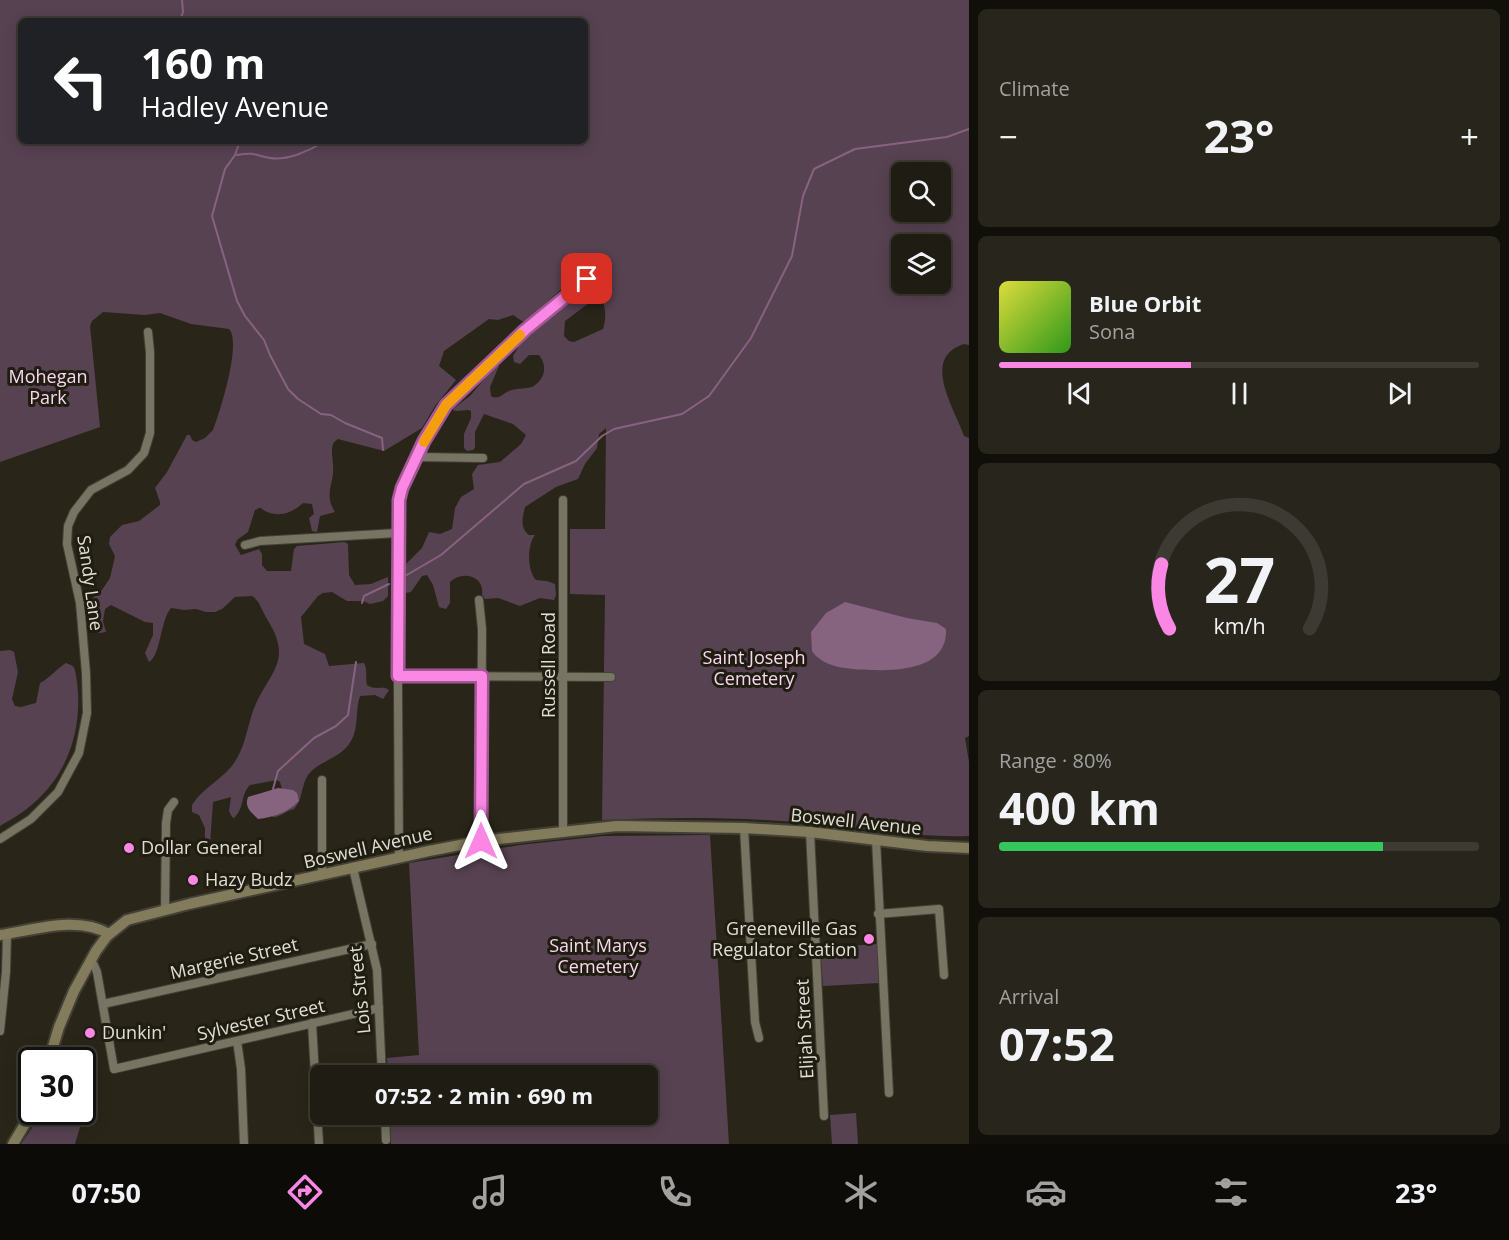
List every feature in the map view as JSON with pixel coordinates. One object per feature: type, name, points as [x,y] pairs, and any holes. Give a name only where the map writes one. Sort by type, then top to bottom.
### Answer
[{"type":"main road","name":"Boswell Avenue","points":[[109,934],[127,920],[165,910],[399,858],[481,841],[617,826],[744,828],[810,832],[927,846],[969,848]]},
{"type":"main road","points":[[4,934],[78,925],[96,927],[109,934],[90,961],[64,1014],[53,1047]]},
{"type":"main road","points":[[13,1144],[24,1125]]},
{"type":"street","points":[[399,858],[398,533],[400,494],[439,415],[456,394],[546,311],[594,275]]},
{"type":"street","name":"Sandy Lane","points":[[0,839],[31,819],[58,792],[79,753],[87,713],[86,673],[80,603],[67,544],[68,526],[74,512],[91,490],[128,470],[144,453],[150,433],[148,332]]},
{"type":"street","points":[[417,457],[483,458]]},
{"type":"street","name":"Russell Road","points":[[563,500],[563,832]]},
{"type":"street","points":[[244,546],[260,541],[398,533]]},
{"type":"street","points":[[479,600],[482,629],[481,841]]},
{"type":"street","points":[[398,676],[611,677]]},
{"type":"street","points":[[321,875],[322,780]]},
{"type":"street","points":[[165,910],[166,823],[168,811],[174,802]]},
{"type":"street","points":[[744,828],[755,1022],[759,1038]]},
{"type":"street","name":"Elijah Street","points":[[810,832],[824,1116]]},
{"type":"street","points":[[876,840],[889,1093]]},
{"type":"street","name":"Lois Street","points":[[353,868],[377,970],[381,1065]]},
{"type":"street","points":[[878,914],[939,909],[944,975]]},
{"type":"street","points":[[0,1031],[6,972],[4,934]]},
{"type":"street","name":"Margerie Street","points":[[103,1004],[372,944]]},
{"type":"street","points":[[90,961],[98,972],[103,1004]]},
{"type":"street","name":"Sylvester Street","points":[[103,1004],[114,1069],[378,1008]]},
{"type":"street","points":[[312,1023],[319,1144]]},
{"type":"street","points":[[237,1041],[241,1069],[244,1144]]},
{"type":"street","points":[[385,1125],[386,1140]]},
{"type":"green space","points":[[0,0],[969,0],[969,345],[964,344],[951,351],[944,360],[942,372],[948,399],[964,436],[969,438],[969,736],[965,738],[969,762],[969,836],[909,834],[757,820],[680,818],[602,820],[605,595],[570,594],[570,529],[605,529],[606,428],[599,434],[597,448],[585,464],[578,479],[556,487],[525,507],[522,522],[524,529],[529,535],[535,535],[529,551],[531,571],[536,580],[555,584],[554,600],[540,598],[520,606],[498,598],[485,599],[480,583],[466,576],[460,576],[450,582],[450,603],[446,609],[439,607],[433,585],[427,575],[422,576],[411,592],[406,593],[405,565],[422,548],[429,532],[440,534],[452,529],[455,508],[461,497],[474,489],[472,474],[478,465],[500,462],[521,444],[526,435],[513,424],[484,414],[475,432],[475,448],[467,451],[464,448],[464,434],[471,418],[471,411],[455,411],[454,408],[470,396],[496,365],[499,366],[490,387],[491,396],[499,397],[509,391],[530,388],[540,381],[544,372],[544,364],[539,355],[529,355],[520,364],[514,362],[513,356],[520,344],[575,297],[587,300],[589,303],[565,321],[564,336],[574,342],[603,329],[604,303],[598,289],[602,276],[598,264],[595,264],[578,274],[526,321],[513,315],[498,320],[489,319],[444,351],[439,366],[456,380],[435,406],[422,428],[384,451],[338,439],[334,442],[330,500],[335,512],[320,516],[317,532],[312,531],[309,518],[314,514],[312,504],[303,503],[290,512],[281,514],[270,513],[260,508],[255,510],[248,532],[237,540],[235,545],[241,555],[259,549],[262,554],[262,565],[267,571],[291,571],[294,549],[297,546],[345,542],[348,544],[349,575],[355,585],[371,584],[388,577],[388,596],[383,601],[370,604],[363,601],[347,601],[332,592],[323,593],[301,617],[304,644],[325,654],[329,666],[364,663],[367,685],[389,690],[383,699],[375,695],[360,696],[351,741],[342,752],[312,770],[304,783],[294,809],[272,817],[282,789],[277,780],[250,785],[240,810],[234,818],[229,811],[231,797],[213,802],[210,844],[205,848],[205,828],[199,815],[192,812],[192,805],[236,761],[253,711],[276,667],[279,647],[275,634],[259,603],[252,596],[235,597],[215,612],[171,608],[167,614],[156,652],[149,662],[145,653],[153,635],[153,623],[145,622],[111,605],[105,609],[103,621],[106,632],[99,633],[94,629],[91,614],[94,595],[102,590],[110,578],[115,556],[109,544],[110,537],[122,525],[139,521],[160,505],[155,488],[167,472],[187,435],[190,435],[196,442],[205,438],[213,430],[225,394],[233,348],[232,336],[229,329],[191,324],[160,313],[145,315],[103,312],[92,321],[90,326],[100,427],[0,462]]},
{"type":"green space","points":[[0,651],[14,652],[18,672],[12,699],[15,706],[21,707],[36,703],[40,683],[66,663],[73,666],[75,670],[78,707],[73,742],[58,774],[35,802],[0,826]]},
{"type":"green space","name":"Saint Marys Cemetery","points":[[710,835],[729,1144],[391,1144],[390,1125],[658,1125],[658,1065],[387,1065],[387,1058],[419,1055],[409,863],[520,845],[603,836]]},
{"type":"green space","points":[[877,944],[879,983],[823,986],[820,948]]},
{"type":"green space","points":[[856,1113],[858,1144],[832,1144],[830,1115]]},
{"type":"green space","points":[[34,1125],[81,1125],[75,1144],[21,1144]]},
{"type":"shaded area","points":[[845,602],[907,618],[937,623],[946,629],[944,642],[939,652],[931,660],[908,668],[871,670],[831,665],[817,657],[812,651],[811,632],[826,613]]},
{"type":"shaded area","points":[[278,788],[293,790],[297,793],[299,801],[280,814],[258,819],[248,807],[248,797]]},
{"type":"waterway","points":[[181,18],[182,0]]},
{"type":"waterway","points":[[405,576],[441,555],[524,484],[576,461],[602,436],[614,429],[682,414],[709,396],[751,338],[792,256],[803,196],[814,169],[855,149],[947,137],[969,129]]},
{"type":"waterway","points":[[239,144],[235,155],[225,169],[212,216],[237,301],[245,316],[264,340],[288,389],[298,399],[321,414],[331,415],[382,438],[383,450]]},
{"type":"waterway","points":[[237,155],[251,154],[284,158],[319,144]]},
{"type":"waterway","points":[[362,603],[364,596],[389,584]]},
{"type":"waterway","points":[[273,789],[278,771],[314,738],[336,726],[348,715],[356,662]]},
{"type":"slow traffic","points":[[424,442],[446,405],[520,335]]},
{"type":"place","name":"Dollar General","points":[[129,848]]},
{"type":"place","name":"Hazy Budz","points":[[193,880]]},
{"type":"place","name":"Greeneville Gas Regulator Station","points":[[869,939]]},
{"type":"place","name":"Dunkin'","points":[[90,1033]]},
{"type":"route","points":[[481,841],[482,676],[398,676],[397,520],[399,500],[402,488],[424,441],[446,405],[525,330],[587,279]]},
{"type":"park label","name":"Mohegan Park","points":[[48,388]]},
{"type":"park label","name":"Saint Joseph Cemetery","points":[[754,668]]}]
